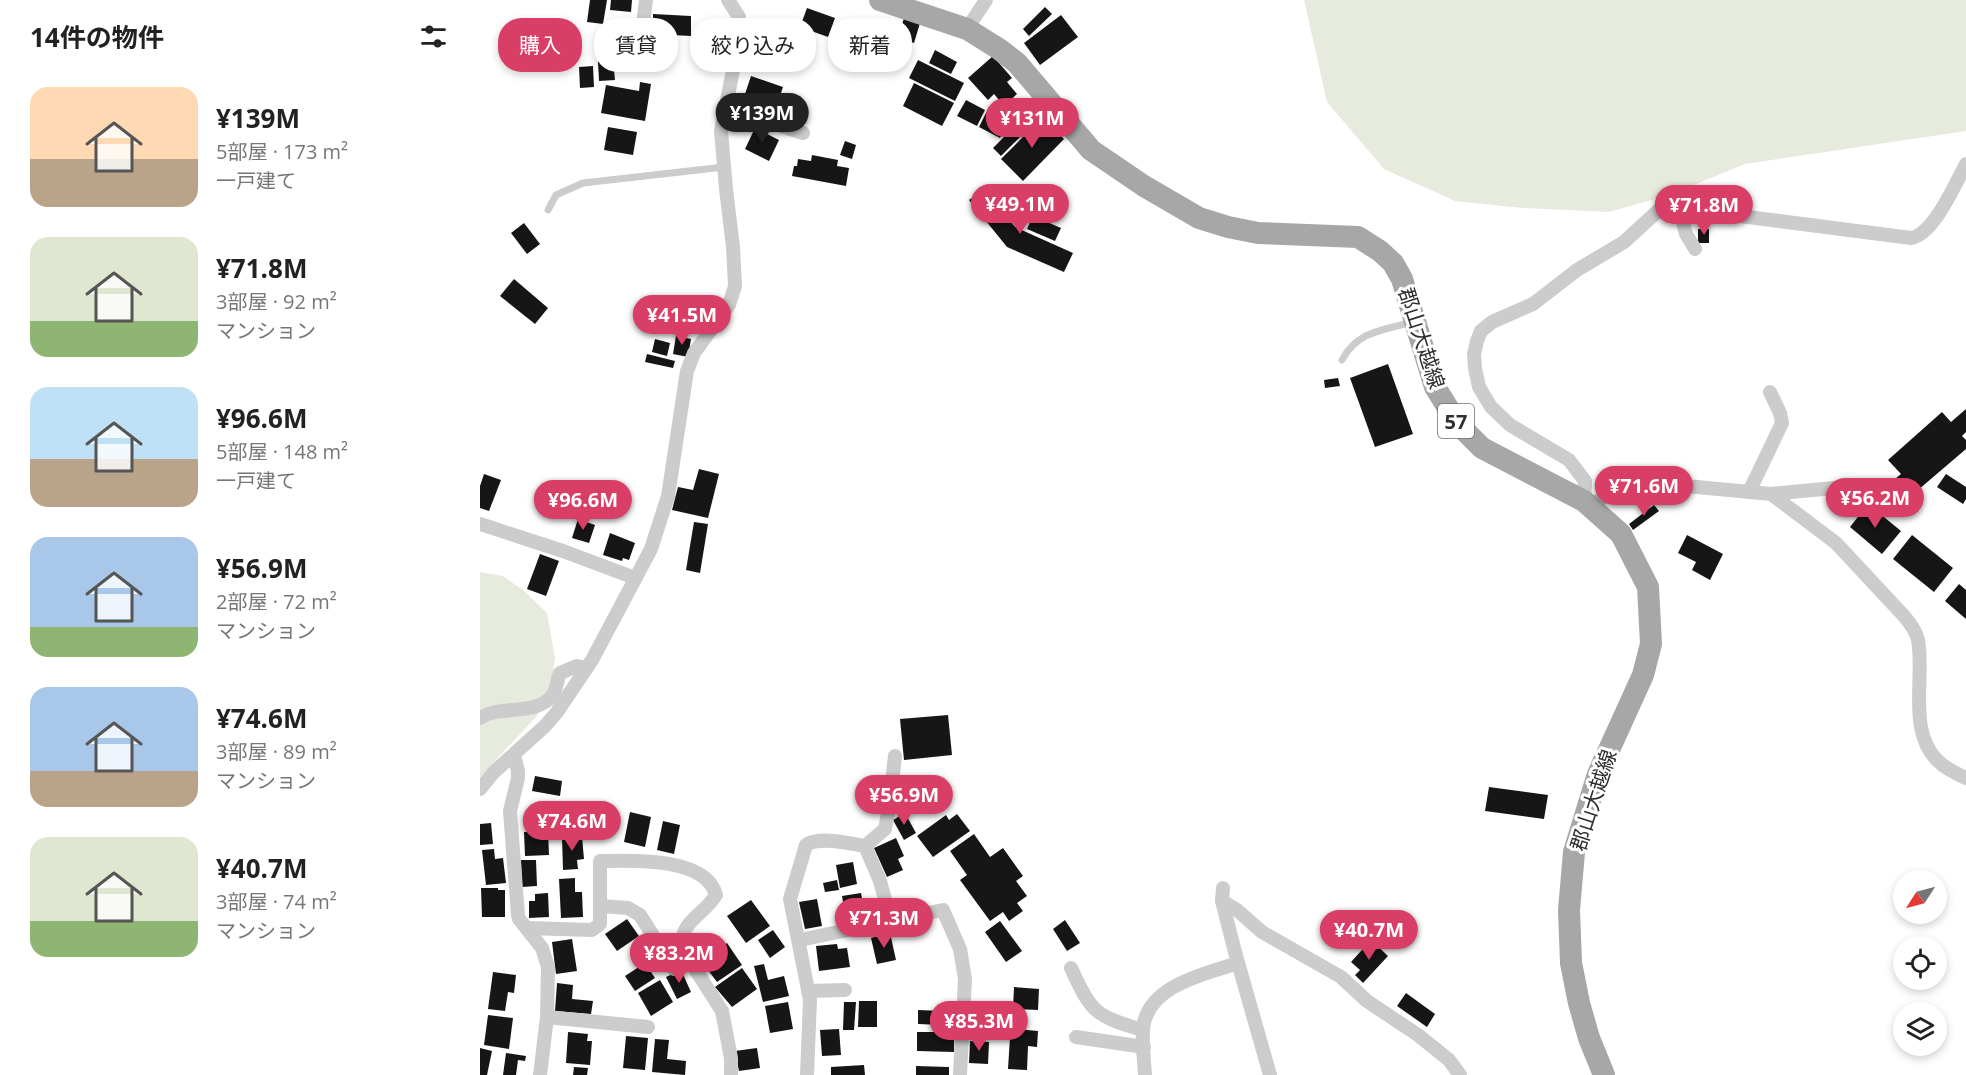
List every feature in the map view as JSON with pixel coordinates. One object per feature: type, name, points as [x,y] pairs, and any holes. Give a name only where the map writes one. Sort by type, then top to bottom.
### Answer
[{"type":"main road","name":"郡山大越線","points":[[880,0],[967,29],[1017,63],[1091,150],[1144,186],[1199,218],[1258,233],[1358,237],[1380,251],[1398,270],[1435,387],[1449,411],[1469,437],[1482,448],[1587,504],[1621,534],[1648,587],[1651,644],[1644,675],[1598,774],[1585,811],[1574,852],[1569,910],[1571,963],[1579,1004],[1589,1038],[1604,1075]]},
{"type":"street","points":[[644,18],[646,0]]},
{"type":"street","points":[[480,789],[493,773],[545,726],[586,668],[651,549],[668,496],[687,371],[694,353],[729,305],[735,286],[734,247],[721,131],[736,55],[739,17],[728,0]]},
{"type":"street","points":[[967,29],[986,0]]},
{"type":"street","points":[[725,108],[803,133]]},
{"type":"street","points":[[1876,490],[1855,486],[1771,494],[1665,484],[1626,486],[1587,504],[1585,481],[1569,460],[1510,425],[1491,407],[1479,387],[1474,354],[1477,341],[1481,332],[1492,322],[1533,304],[1577,270],[1624,242],[1659,210],[1671,207],[1911,238],[1919,237],[1929,227],[1966,164]]},
{"type":"street","points":[[1679,208],[1686,234],[1695,249]]},
{"type":"street","points":[[1749,492],[1782,423],[1770,392]]},
{"type":"street","points":[[1771,494],[1836,543],[1912,627],[1918,639],[1920,725],[1927,745],[1938,761],[1966,778]]},
{"type":"street","points":[[480,524],[563,551],[635,578]]},
{"type":"street","points":[[480,718],[487,713],[534,707],[552,696],[560,673],[577,666],[586,668]]},
{"type":"street","points":[[514,755],[519,778],[510,811],[518,915],[542,948],[548,967],[547,1017],[540,1075]]},
{"type":"street","points":[[865,846],[885,829],[890,808],[895,756]]},
{"type":"street","points":[[807,1075],[810,1000],[800,940],[790,899],[806,845],[811,841],[837,841],[865,846]]},
{"type":"street","points":[[865,846],[880,880],[891,921]]},
{"type":"street","points":[[527,928],[592,930],[600,924],[600,861],[668,863],[700,875],[715,888],[716,895],[688,923],[683,933],[681,946],[722,1011],[731,1058],[731,1075]]},
{"type":"street","points":[[1270,1075],[1238,963],[1223,894],[1262,933],[1341,977],[1366,1001],[1418,1035],[1449,1060],[1460,1075]]},
{"type":"street","points":[[601,906],[628,908],[640,915],[674,969]]},
{"type":"street","points":[[800,940],[943,910],[960,949],[965,979],[960,1075]]},
{"type":"street","points":[[1145,1075],[1143,1026],[1153,1004],[1166,992],[1200,975],[1238,963]]},
{"type":"street","points":[[1071,968],[1092,1008],[1118,1023],[1143,1030]]},
{"type":"street","points":[[808,991],[844,990]]},
{"type":"street","points":[[547,1017],[648,1027]]},
{"type":"street","points":[[964,1024],[1014,1030]]},
{"type":"street","points":[[1076,1037],[1143,1047]]},
{"type":"lane","points":[[548,210],[556,195],[583,183],[724,167]]},
{"type":"lane","points":[[1342,360],[1348,348],[1357,340],[1415,321]]},
{"type":"shaded area","points":[[1304,0],[1966,0],[1966,131],[1745,164],[1669,195],[1609,212],[1522,208],[1455,201],[1384,169],[1327,102]]},
{"type":"shaded area","points":[[480,572],[503,576],[523,590],[547,613],[555,658],[550,689],[536,717],[480,777]]},
{"type":"building","points":[[590,0],[607,0],[604,18],[594,18],[594,23],[587,22]]},
{"type":"building","points":[[611,0],[632,0],[631,12],[610,10]]},
{"type":"building","points":[[1045,7],[1052,14],[1029,36],[1023,29]]},
{"type":"building","points":[[807,8],[835,18],[828,18],[828,37],[816,33],[816,18],[803,18]]},
{"type":"building","points":[[653,14],[691,16],[690,36],[678,35],[678,18],[653,18]]},
{"type":"building","points":[[1061,15],[1078,37],[1040,65],[1024,43]]},
{"type":"building","points":[[912,20],[920,23],[914,43],[912,42]]},
{"type":"building","points":[[935,50],[957,62],[951,74],[929,63]]},
{"type":"building","points":[[993,56],[1012,78],[1007,82],[1017,94],[1004,106],[994,94],[988,100],[968,78]]},
{"type":"building","points":[[918,60],[964,83],[955,101],[909,78]]},
{"type":"building","points":[[593,66],[594,87],[580,88],[579,72],[582,72],[582,67]]},
{"type":"building","points":[[599,72],[614,72],[615,80],[599,81]]},
{"type":"building","points":[[751,76],[783,87],[776,108],[744,97]]},
{"type":"building","points":[[640,82],[651,84],[645,121],[601,113],[606,85],[639,91]]},
{"type":"building","points":[[914,83],[954,103],[942,126],[903,106]]},
{"type":"building","points":[[966,100],[985,110],[977,126],[957,116]]},
{"type":"building","points":[[989,107],[1010,119],[1000,138],[979,127]]},
{"type":"building","points":[[1042,118],[1064,139],[1023,181],[1001,159]]},
{"type":"building","points":[[1015,126],[1023,134],[1001,156],[993,148]]},
{"type":"building","points":[[608,127],[637,132],[633,155],[604,150]]},
{"type":"building","points":[[755,128],[779,140],[769,161],[745,149]]},
{"type":"building","points":[[845,141],[856,145],[852,159],[840,155]]},
{"type":"building","points":[[812,155],[838,160],[837,166],[849,168],[846,186],[792,176],[798,159],[811,161]]},
{"type":"building","points":[[984,190],[1015,227],[1073,253],[1064,272],[1007,247],[969,200]]},
{"type":"building","points":[[1033,216],[1061,228],[1055,241],[1027,229]]},
{"type":"building","points":[[524,223],[540,244],[527,254],[511,233]]},
{"type":"building","points":[[1698,229],[1709,229],[1709,243],[1698,243]]},
{"type":"building","points":[[514,279],[548,308],[535,324],[500,296]]},
{"type":"building","points":[[676,336],[691,339],[688,357],[673,354]]},
{"type":"building","points":[[655,339],[670,343],[667,356],[652,352]]},
{"type":"building","points":[[647,354],[675,361],[673,368],[645,362]]},
{"type":"building","points":[[1388,364],[1413,434],[1375,447],[1350,378]]},
{"type":"building","points":[[1338,378],[1340,386],[1325,388],[1324,380]]},
{"type":"building","points":[[1966,409],[1966,432],[1962,436],[1966,440],[1966,449],[1904,502],[1889,484],[1901,474],[1888,460],[1942,412],[1951,422]]},
{"type":"building","points":[[699,469],[719,474],[708,518],[672,510],[678,487],[693,490]]},
{"type":"building","points":[[484,474],[501,480],[489,511],[480,508],[480,486]]},
{"type":"building","points":[[1946,474],[1966,487],[1966,499],[1963,504],[1937,487]]},
{"type":"building","points":[[1868,504],[1901,531],[1882,554],[1850,527]]},
{"type":"building","points":[[1654,505],[1659,511],[1633,530],[1629,524]]},
{"type":"building","points":[[578,519],[595,525],[589,543],[572,538]]},
{"type":"building","points":[[694,522],[708,524],[700,573],[686,570]]},
{"type":"building","points":[[610,533],[635,543],[629,560],[623,558],[622,561],[603,555]]},
{"type":"building","points":[[1687,535],[1723,554],[1710,580],[1692,570],[1696,562],[1678,553]]},
{"type":"building","points":[[1912,535],[1953,568],[1934,592],[1893,559]]},
{"type":"building","points":[[540,554],[559,561],[546,596],[527,589]]},
{"type":"building","points":[[1959,584],[1966,590],[1966,619],[1945,601]]},
{"type":"building","points":[[948,715],[952,755],[904,760],[900,719]]},
{"type":"building","points":[[535,776],[562,781],[560,796],[532,791]]},
{"type":"building","points":[[1489,787],[1548,795],[1544,819],[1485,811]]},
{"type":"building","points":[[630,812],[651,817],[645,847],[624,842]]},
{"type":"building","points":[[905,813],[916,833],[904,840],[893,820]]},
{"type":"building","points":[[957,814],[970,831],[933,857],[917,836],[946,815],[949,820]]},
{"type":"building","points":[[663,821],[680,825],[674,854],[657,850]]},
{"type":"building","points":[[491,823],[493,844],[480,845],[480,824]]},
{"type":"building","points":[[548,831],[549,855],[525,856],[524,832]]},
{"type":"building","points":[[974,834],[990,857],[1003,848],[1023,876],[1016,881],[1027,896],[1017,903],[1023,911],[1009,921],[1003,912],[990,921],[960,880],[967,875],[950,851]]},
{"type":"building","points":[[582,837],[584,859],[577,860],[578,869],[563,870],[562,838]]},
{"type":"building","points":[[896,838],[904,856],[898,859],[903,870],[887,877],[874,848]]},
{"type":"building","points":[[494,849],[495,859],[503,858],[506,883],[486,885],[482,850]]},
{"type":"building","points":[[521,860],[536,860],[537,886],[522,887]]},
{"type":"building","points":[[853,862],[857,884],[840,888],[836,865]]},
{"type":"building","points":[[575,878],[575,892],[582,892],[583,917],[561,918],[559,879]]},
{"type":"building","points":[[837,880],[839,890],[825,892],[823,883]]},
{"type":"building","points":[[481,888],[505,890],[505,917],[482,917]]},
{"type":"building","points":[[548,893],[549,917],[529,918],[529,901],[535,901],[535,894]]},
{"type":"building","points":[[861,893],[865,915],[846,919],[842,896]]},
{"type":"building","points":[[817,899],[822,926],[805,929],[799,902]]},
{"type":"building","points":[[751,900],[770,926],[746,943],[727,916]]},
{"type":"building","points":[[627,919],[639,936],[617,951],[605,934]]},
{"type":"building","points":[[1065,920],[1080,943],[1067,951],[1053,929]]},
{"type":"building","points":[[1000,921],[1022,951],[1006,962],[985,932]]},
{"type":"building","points":[[773,930],[785,947],[770,958],[758,940]]},
{"type":"building","points":[[890,933],[896,960],[877,964],[871,938]]},
{"type":"building","points":[[572,939],[577,971],[556,974],[552,942]]},
{"type":"building","points":[[1371,940],[1388,956],[1363,983],[1355,975],[1360,970],[1351,962]]},
{"type":"building","points":[[727,943],[742,965],[717,982],[708,970],[719,963],[712,953]]},
{"type":"building","points":[[837,944],[838,949],[847,948],[850,967],[819,971],[816,946]]},
{"type":"building","points":[[645,963],[655,978],[635,991],[625,976]]},
{"type":"building","points":[[764,964],[768,980],[784,976],[789,996],[763,1002],[754,966]]},
{"type":"building","points":[[742,968],[757,989],[732,1007],[715,987]]},
{"type":"building","points":[[681,970],[691,992],[677,999],[666,977]]},
{"type":"building","points":[[493,972],[516,975],[514,993],[508,992],[505,1011],[488,1009]]},
{"type":"building","points":[[660,980],[673,1002],[651,1016],[638,993]]},
{"type":"building","points":[[557,983],[573,985],[572,999],[593,1001],[591,1014],[555,1011]]},
{"type":"building","points":[[1014,987],[1039,989],[1038,1010],[1013,1009]]},
{"type":"building","points":[[1406,993],[1435,1014],[1427,1027],[1397,1006]]},
{"type":"building","points":[[859,1001],[877,1001],[877,1027],[858,1027]]},
{"type":"building","points":[[788,1002],[793,1029],[770,1033],[765,1006]]},
{"type":"building","points":[[844,1002],[856,1002],[854,1030],[843,1030]]},
{"type":"building","points":[[918,1010],[943,1011],[943,1025],[918,1024]]},
{"type":"building","points":[[488,1015],[513,1018],[509,1049],[484,1045]]},
{"type":"building","points":[[935,1027],[954,1028],[954,1052],[917,1051],[917,1032],[935,1032]]},
{"type":"building","points":[[839,1029],[841,1055],[822,1056],[820,1030]]},
{"type":"building","points":[[1016,1029],[1038,1031],[1037,1047],[1028,1046],[1027,1070],[1008,1069],[1010,1037],[1016,1037]]},
{"type":"building","points":[[568,1032],[588,1034],[587,1041],[592,1041],[590,1065],[566,1063]]},
{"type":"building","points":[[626,1036],[648,1038],[645,1070],[623,1068]]},
{"type":"building","points":[[655,1039],[669,1040],[667,1059],[686,1061],[685,1075],[652,1072]]},
{"type":"building","points":[[970,1041],[989,1042],[988,1064],[969,1063]]},
{"type":"building","points":[[480,1048],[492,1051],[487,1075],[480,1075]]},
{"type":"building","points":[[757,1048],[760,1068],[739,1071],[735,1051]]},
{"type":"building","points":[[506,1053],[526,1056],[525,1061],[518,1060],[516,1075],[503,1075]]},
{"type":"building","points":[[864,1065],[865,1075],[831,1075],[831,1067]]},
{"type":"building","points":[[916,1066],[949,1067],[949,1075],[916,1075]]},
{"type":"building","points":[[574,1067],[588,1068],[587,1075],[573,1075]]}]
